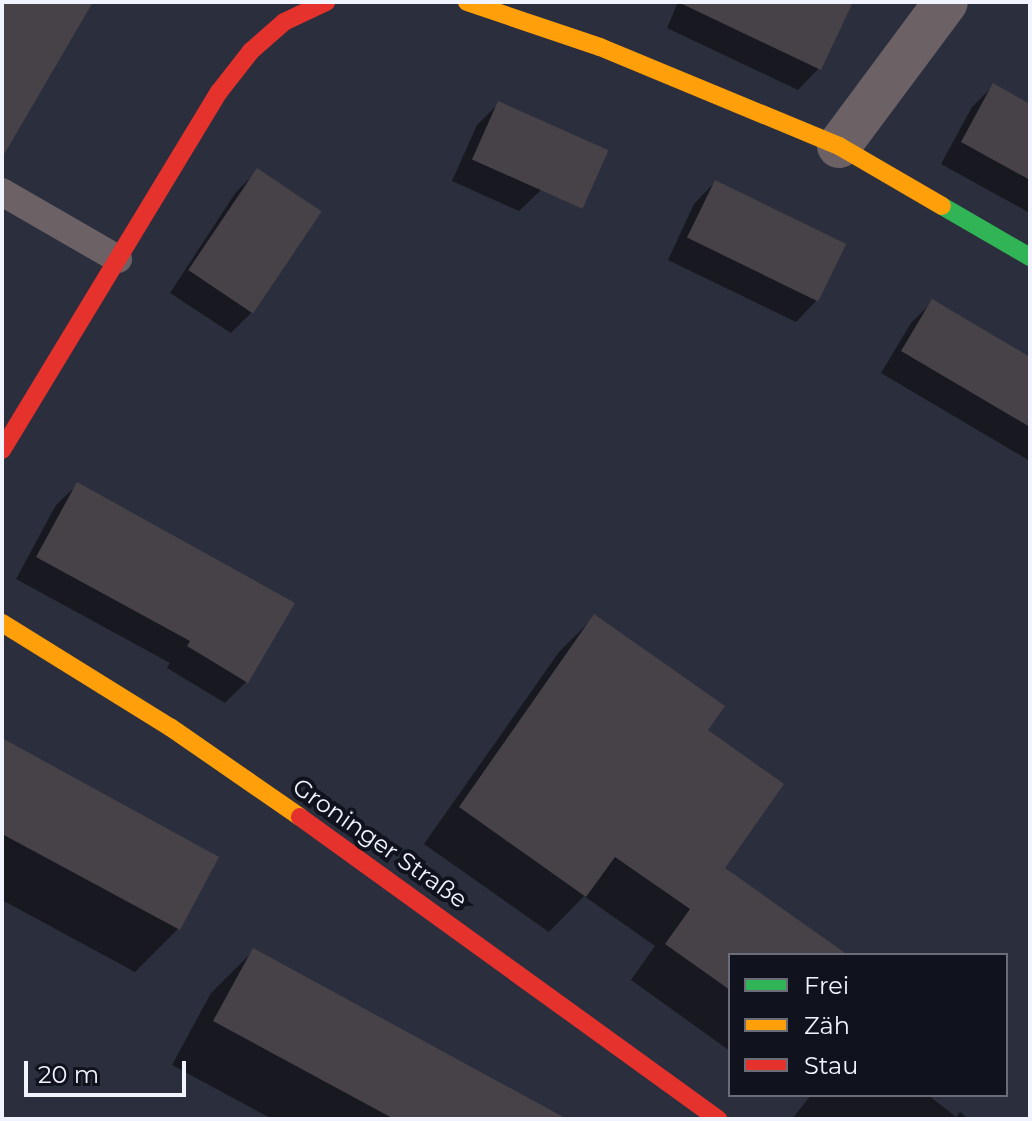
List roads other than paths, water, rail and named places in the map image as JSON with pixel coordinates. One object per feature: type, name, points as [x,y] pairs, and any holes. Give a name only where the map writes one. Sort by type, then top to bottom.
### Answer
[{"type":"street","points":[[2,450],[219,92],[251,51],[284,22],[326,2]]},
{"type":"street","points":[[467,2],[600,47],[839,146],[1030,257]]},
{"type":"street","points":[[839,146],[946,2]]},
{"type":"street","name":"Groninger Straße","points":[[2,623],[170,727],[388,877],[718,1119]]},
{"type":"lane","points":[[2,192],[118,259]]}]
